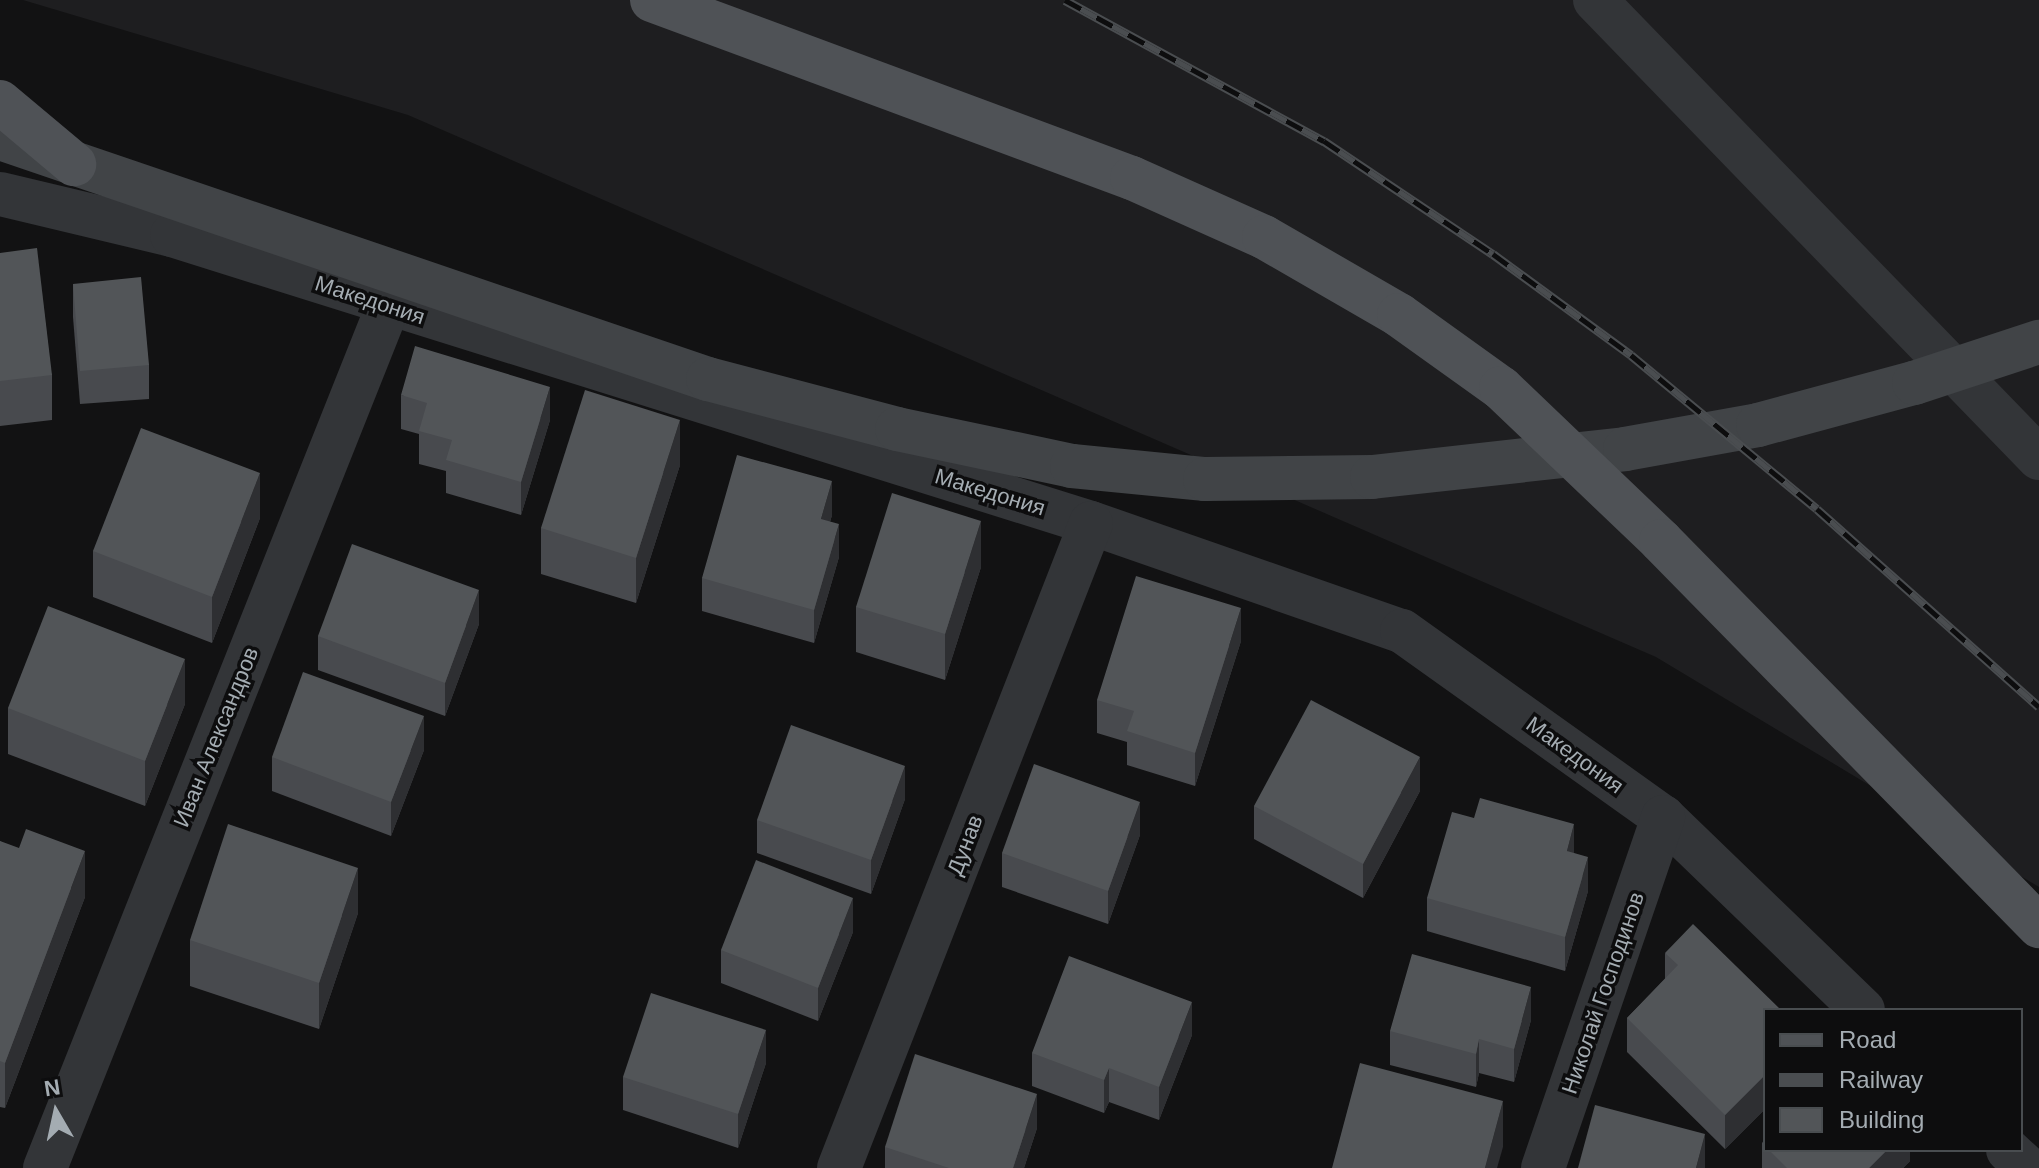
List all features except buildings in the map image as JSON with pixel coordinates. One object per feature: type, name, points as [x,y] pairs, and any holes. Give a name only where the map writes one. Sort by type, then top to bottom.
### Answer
[{"type":"main road","points":[[652,0],[1132,178],[1264,237],[1399,315],[1501,388],[1672,552],[2039,926]]},
{"type":"main road","points":[[0,102],[74,164]]},
{"type":"main road","points":[[0,138],[708,379],[897,429],[1072,466],[1205,479],[1372,477],[1625,449],[1758,425],[2039,342]]},
{"type":"street","points":[[1595,0],[2039,458]]},
{"type":"street","name":"Македония","points":[[0,194],[172,235],[388,306],[1091,523],[1402,631],[1663,817],[1861,1008]]},
{"type":"street","name":"Иван Александров","points":[[45,1168],[388,306]]},
{"type":"street","name":"Дунав","points":[[839,1168],[1091,523]]},
{"type":"street","name":"Николай Господинов","points":[[1543,1168],[1663,817]]},
{"type":"street","points":[[2010,1152],[2027,1168]]},
{"type":"shaded area","points":[[23,0],[2039,0],[2039,887],[1656,657],[408,115]]},
{"type":"railway","points":[[1065,0],[1324,141],[1493,254],[1631,355],[1817,509],[2039,707]]}]
